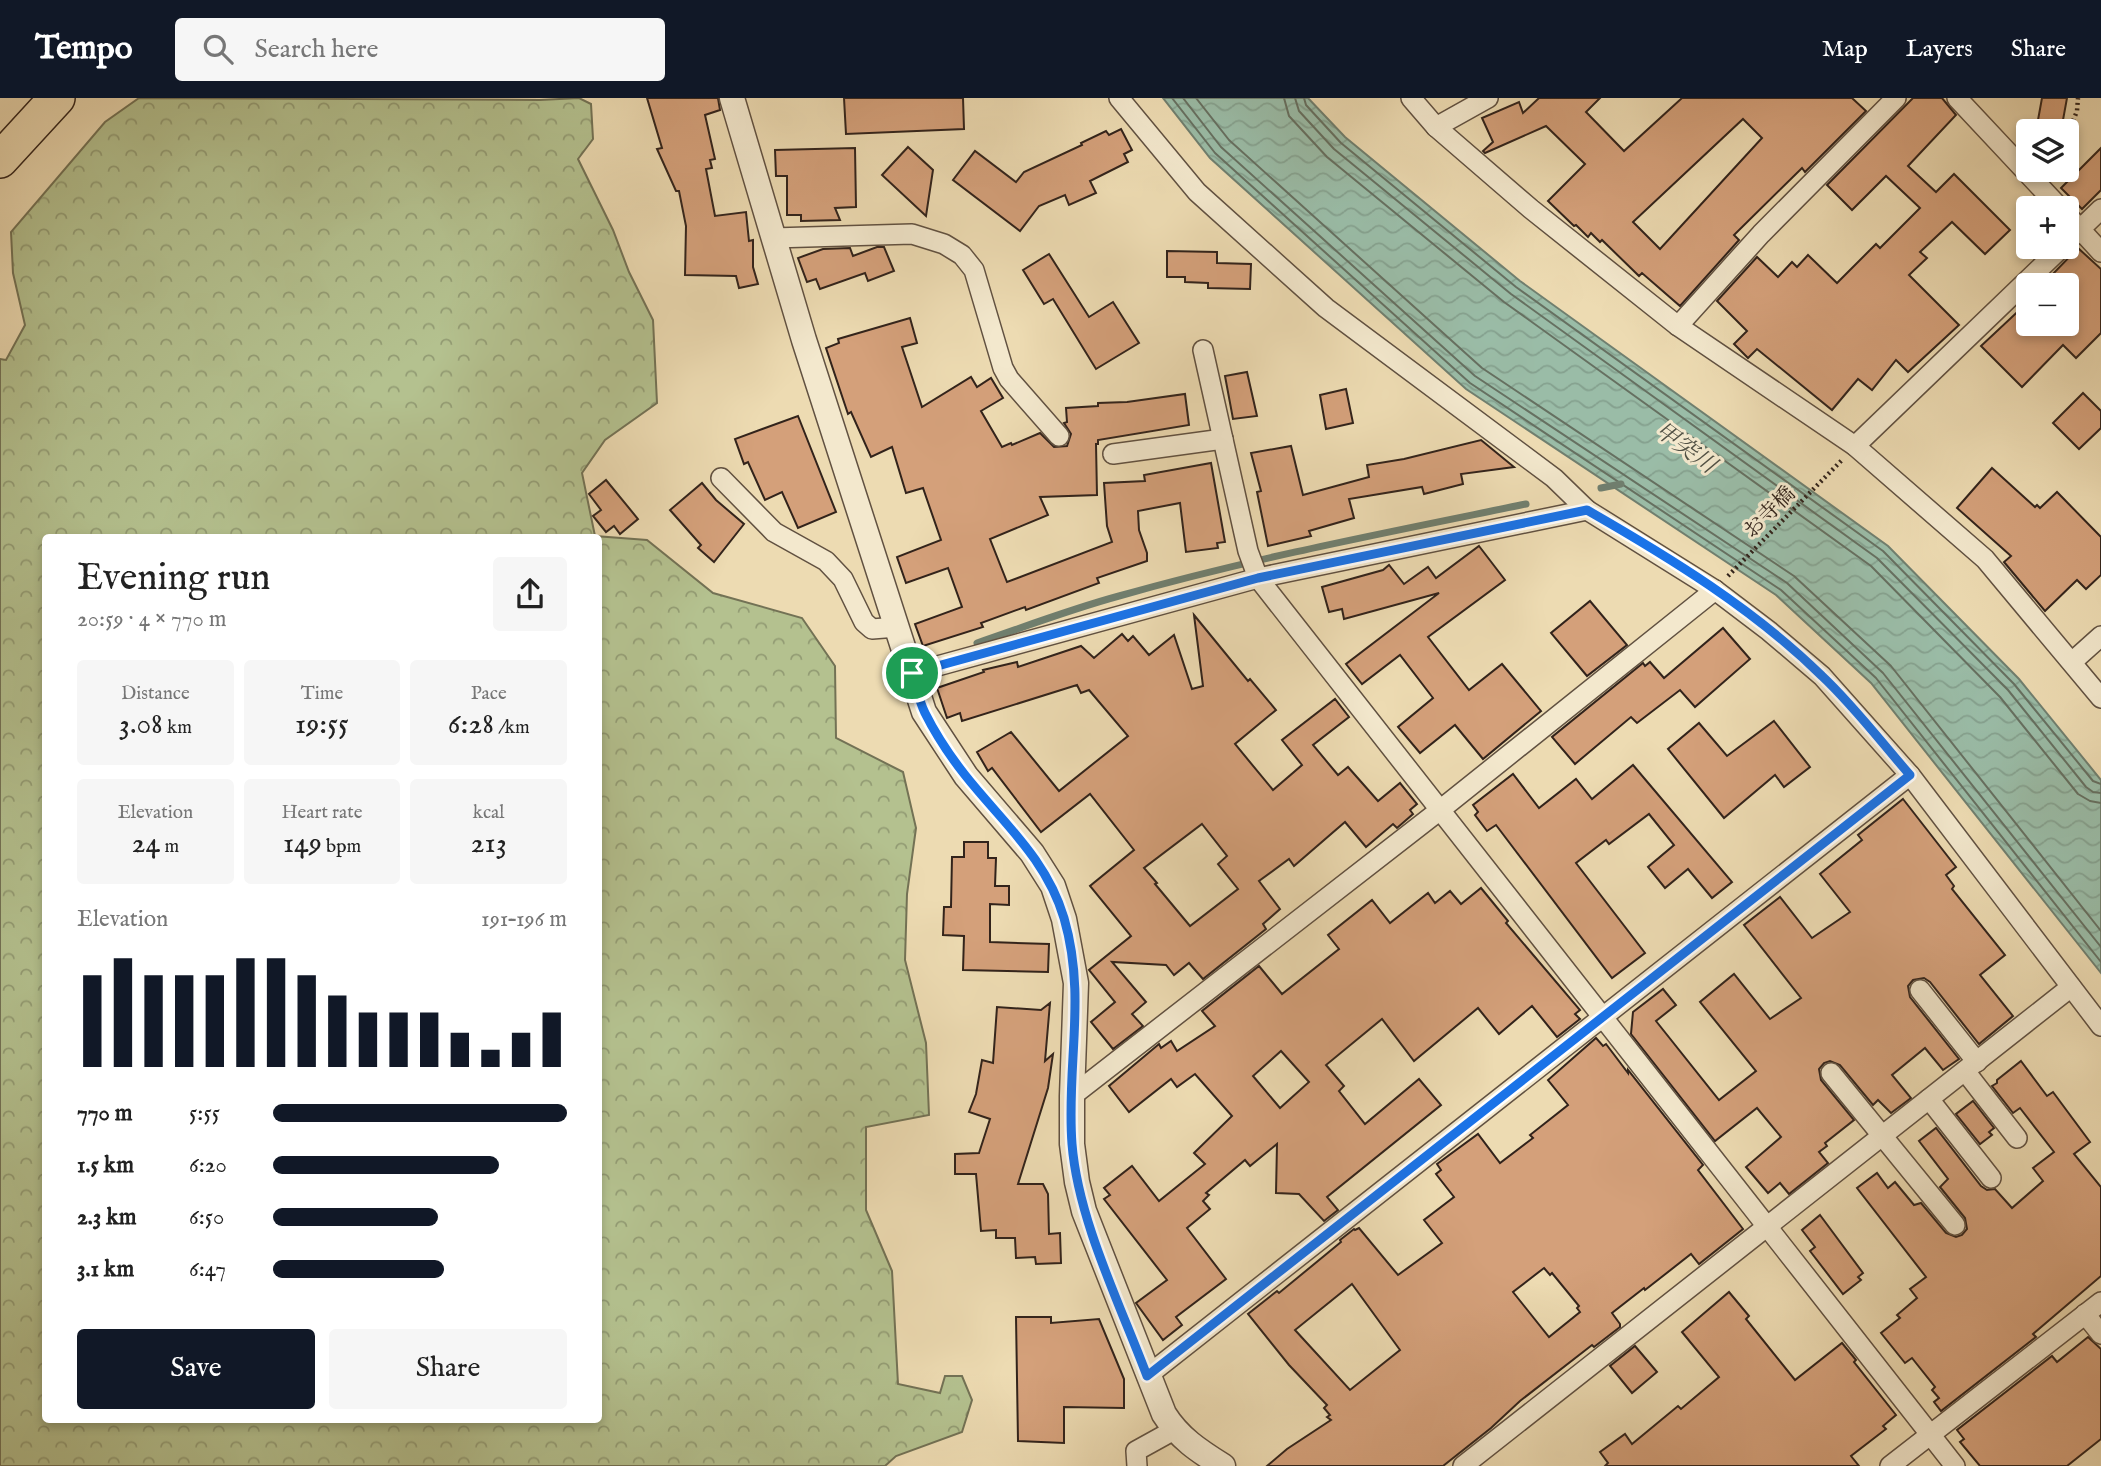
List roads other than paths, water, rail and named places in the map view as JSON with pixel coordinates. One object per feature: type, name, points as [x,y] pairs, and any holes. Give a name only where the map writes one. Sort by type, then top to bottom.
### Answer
[{"type":"highway","points":[[0,160],[57,98]]},
{"type":"street","points":[[732,98],[804,340],[924,712],[948,752],[1032,853],[1053,886],[1067,930],[1076,983],[1072,1144],[1084,1211],[1164,1414],[1174,1430],[1195,1449],[1223,1466]]},
{"type":"street","points":[[1119,98],[1196,192],[1326,308],[1554,478],[1587,510],[1719,585],[1822,676],[1910,775],[2101,1026]]},
{"type":"street","points":[[1411,98],[1436,127],[1531,209],[1678,326],[1855,446],[1985,559],[2101,698]]},
{"type":"street","points":[[1436,127],[1488,98]]},
{"type":"street","points":[[1678,326],[1760,234],[1896,98]]},
{"type":"street","points":[[1957,98],[2049,196]]},
{"type":"street","points":[[2079,224],[2101,209]]},
{"type":"street","points":[[773,238],[912,234],[944,244],[962,255],[974,270],[1003,368],[1015,386],[1059,436]]},
{"type":"street","points":[[2079,235],[2101,252]]},
{"type":"street","points":[[1855,446],[2050,259]]},
{"type":"street","points":[[1203,350],[1253,566],[1440,810],[1955,1466]]},
{"type":"street","points":[[1113,454],[1223,439]]},
{"type":"street","points":[[721,478],[774,532],[826,561],[843,579],[864,622],[872,629],[897,626]]},
{"type":"street","points":[[912,673],[1253,566],[1587,510]]},
{"type":"street","points":[[1072,1096],[1440,810],[1719,585]]},
{"type":"street","points":[[2072,662],[2101,636]]},
{"type":"street","points":[[1147,1376],[1910,775]]},
{"type":"street","points":[[1463,1466],[2071,987]]},
{"type":"street","points":[[1920,990],[2017,1138]]},
{"type":"street","points":[[1831,1073],[1955,1225]]},
{"type":"street","points":[[1929,1099],[1991,1178]]},
{"type":"street","points":[[1891,1466],[2101,1302]]},
{"type":"street","points":[[2085,1314],[2101,1334]]},
{"type":"street","points":[[1137,1466],[1136,1451],[1174,1430]]},
{"type":"water","name":"甲突川","points":[[1163,98],[1308,98],[1345,137],[1520,281],[1888,546],[2019,679],[2101,780],[2101,973],[1871,683],[1776,595],[1466,389],[1210,158]]},
{"type":"waterway","points":[[1601,488],[1621,484]]},
{"type":"waterway","points":[[977,643],[1083,607],[1169,582],[1321,546],[1526,504]]}]
